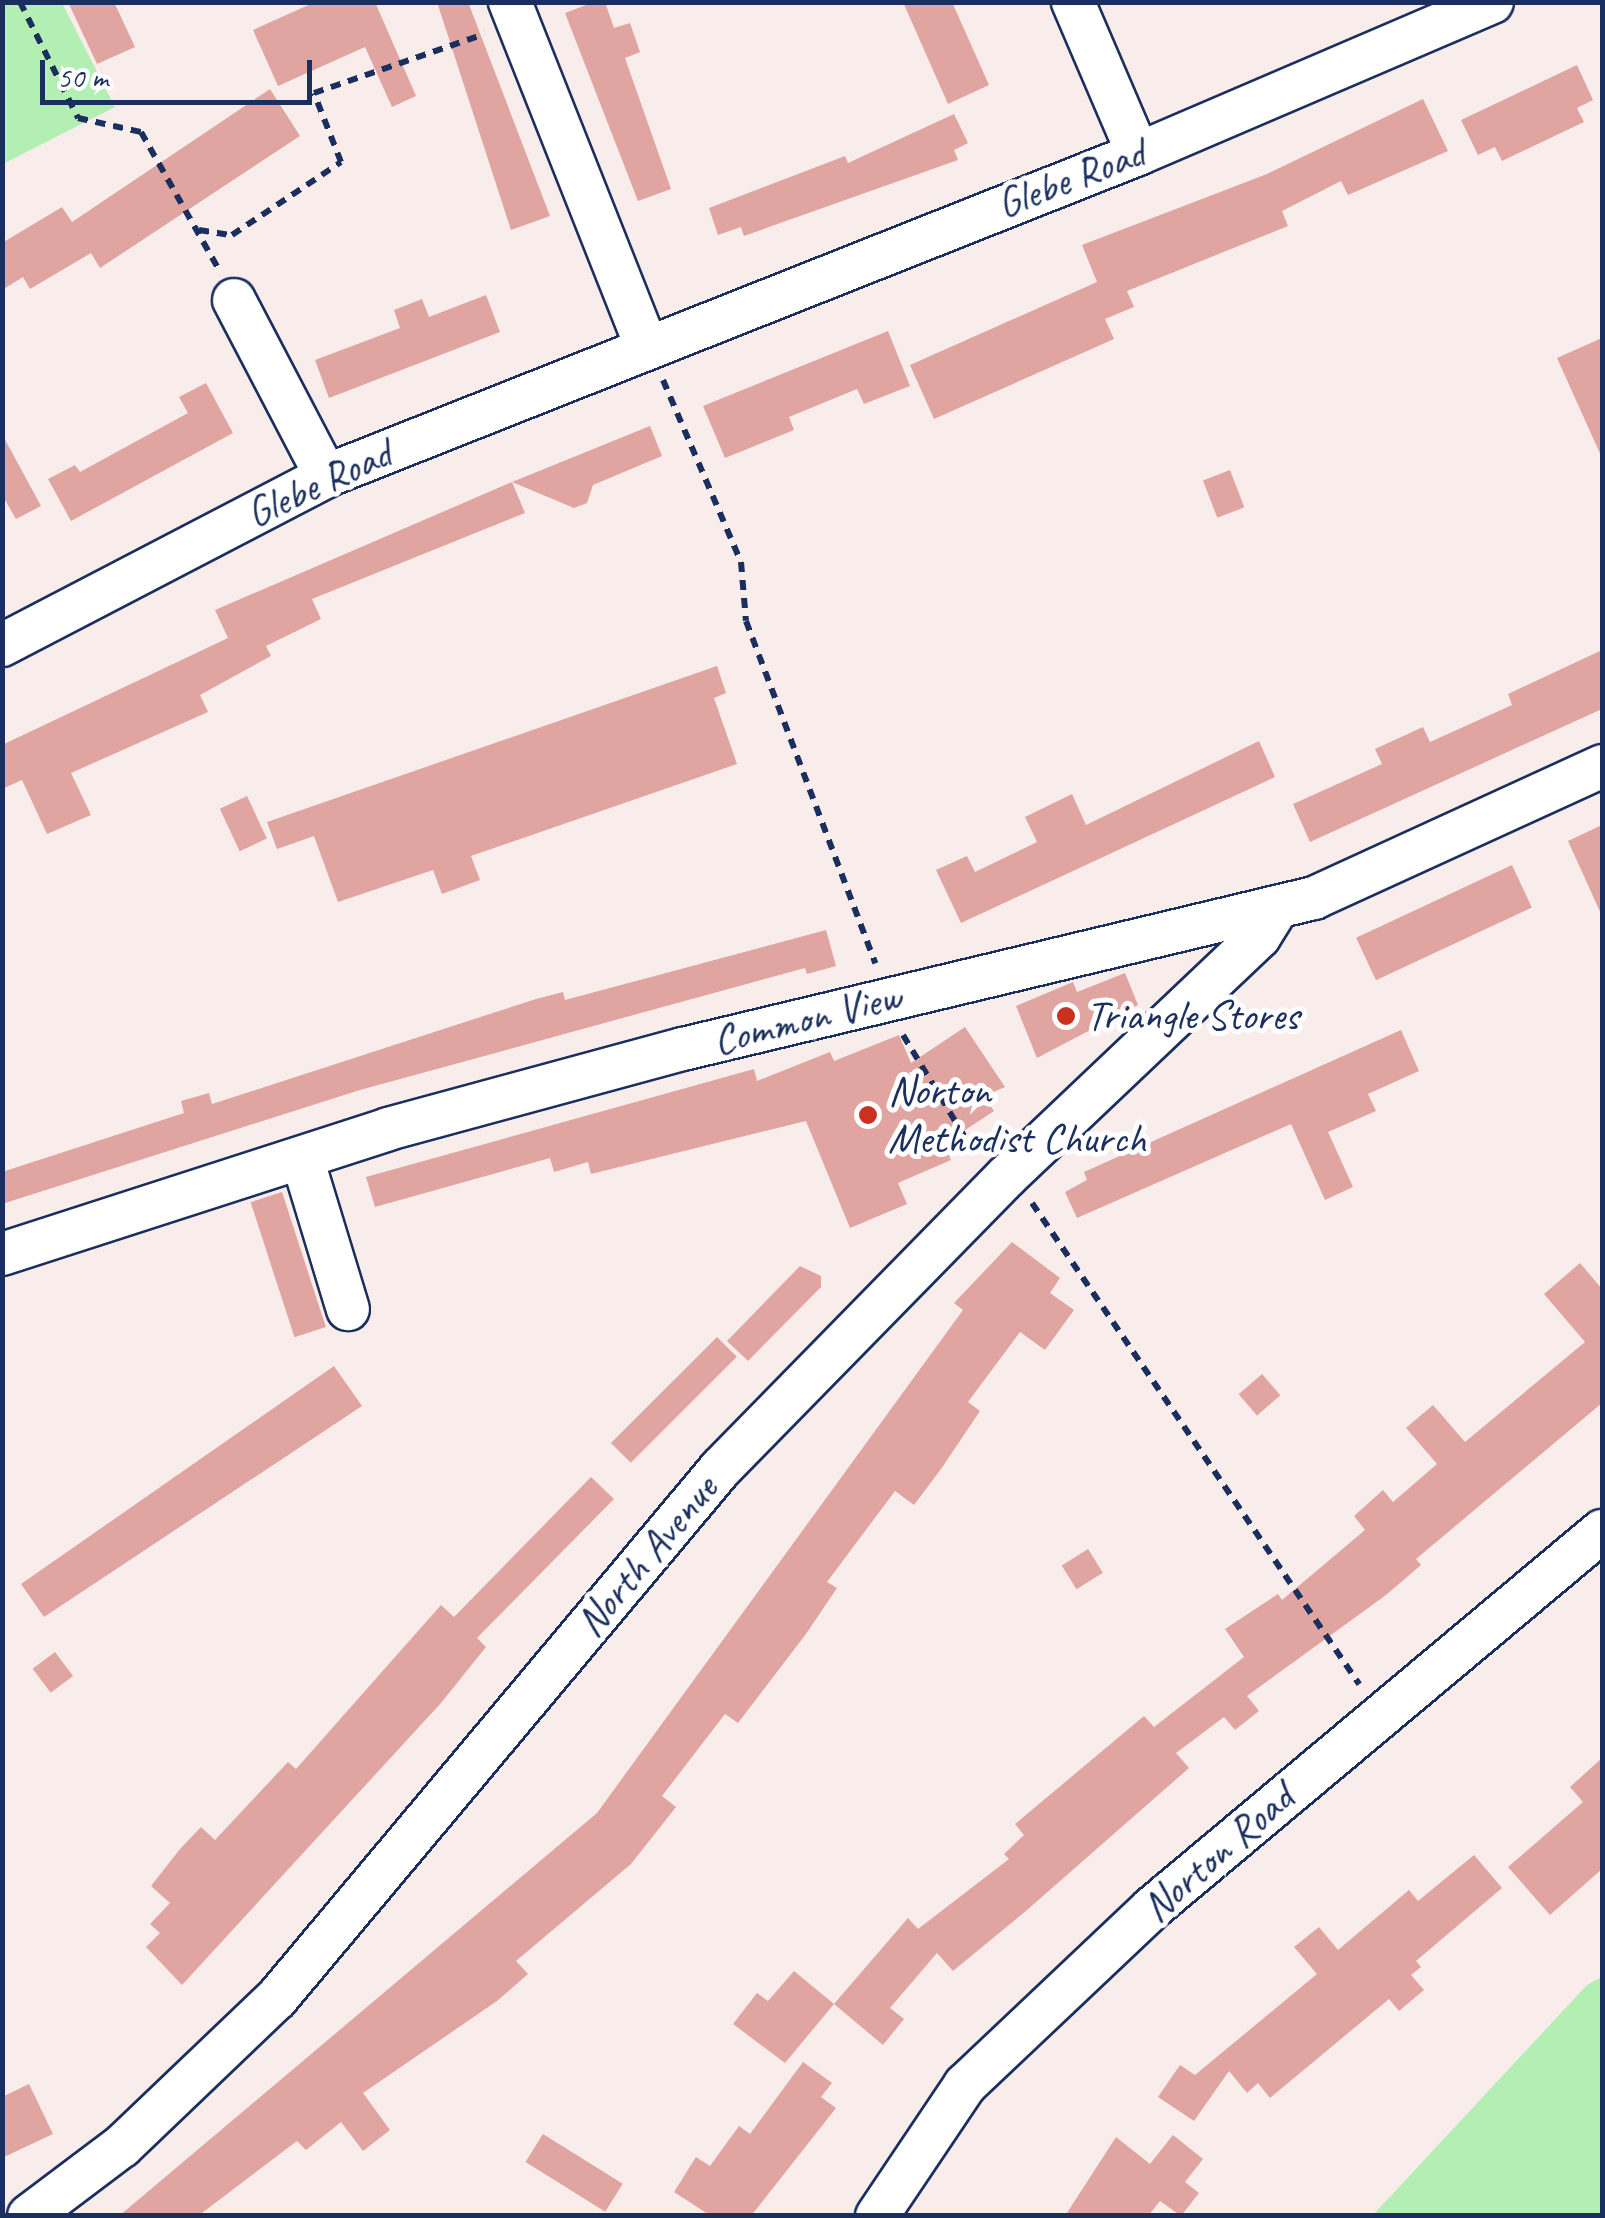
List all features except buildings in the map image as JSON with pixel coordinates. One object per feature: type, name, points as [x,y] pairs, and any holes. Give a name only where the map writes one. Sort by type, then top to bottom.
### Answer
[{"type":"street","points":[[1073,2],[1138,154]]},
{"type":"street","name":"Glebe Road","points":[[2,645],[326,476],[645,343],[1138,154],[1492,2]]},
{"type":"street","points":[[514,12],[645,343]]},
{"type":"street","points":[[234,300],[326,476]]},
{"type":"street","name":"Common View","points":[[2,1254],[302,1158],[885,1000],[1278,906],[1354,883],[1602,766]]},
{"type":"street","name":"North Avenue","points":[[29,2216],[122,2146],[277,1998],[721,1468],[1006,1177],[1260,937],[1278,906]]},
{"type":"street","points":[[302,1158],[348,1309]]},
{"type":"street","name":"Norton Road","points":[[877,2216],[965,2085],[1152,1908],[1602,1532]]},
{"type":"path","points":[[20,2],[78,118],[141,132],[199,230],[234,300]]},
{"type":"path","points":[[199,230],[232,235],[341,162],[314,93],[514,12]]},
{"type":"path","points":[[645,343],[741,562],[746,620],[885,1000],[979,1160],[1027,1196],[1380,1714]]},
{"type":"green space","points":[[3,2],[62,3],[115,107],[3,164]]},
{"type":"green space","points":[[1602,1977],[1602,2215],[1373,2215],[1587,1985]]},
{"type":"place","name":"Triangle Stores","points":[[1066,1016]]},
{"type":"place","name":"Norton Methodist Church","points":[[868,1115]]}]
